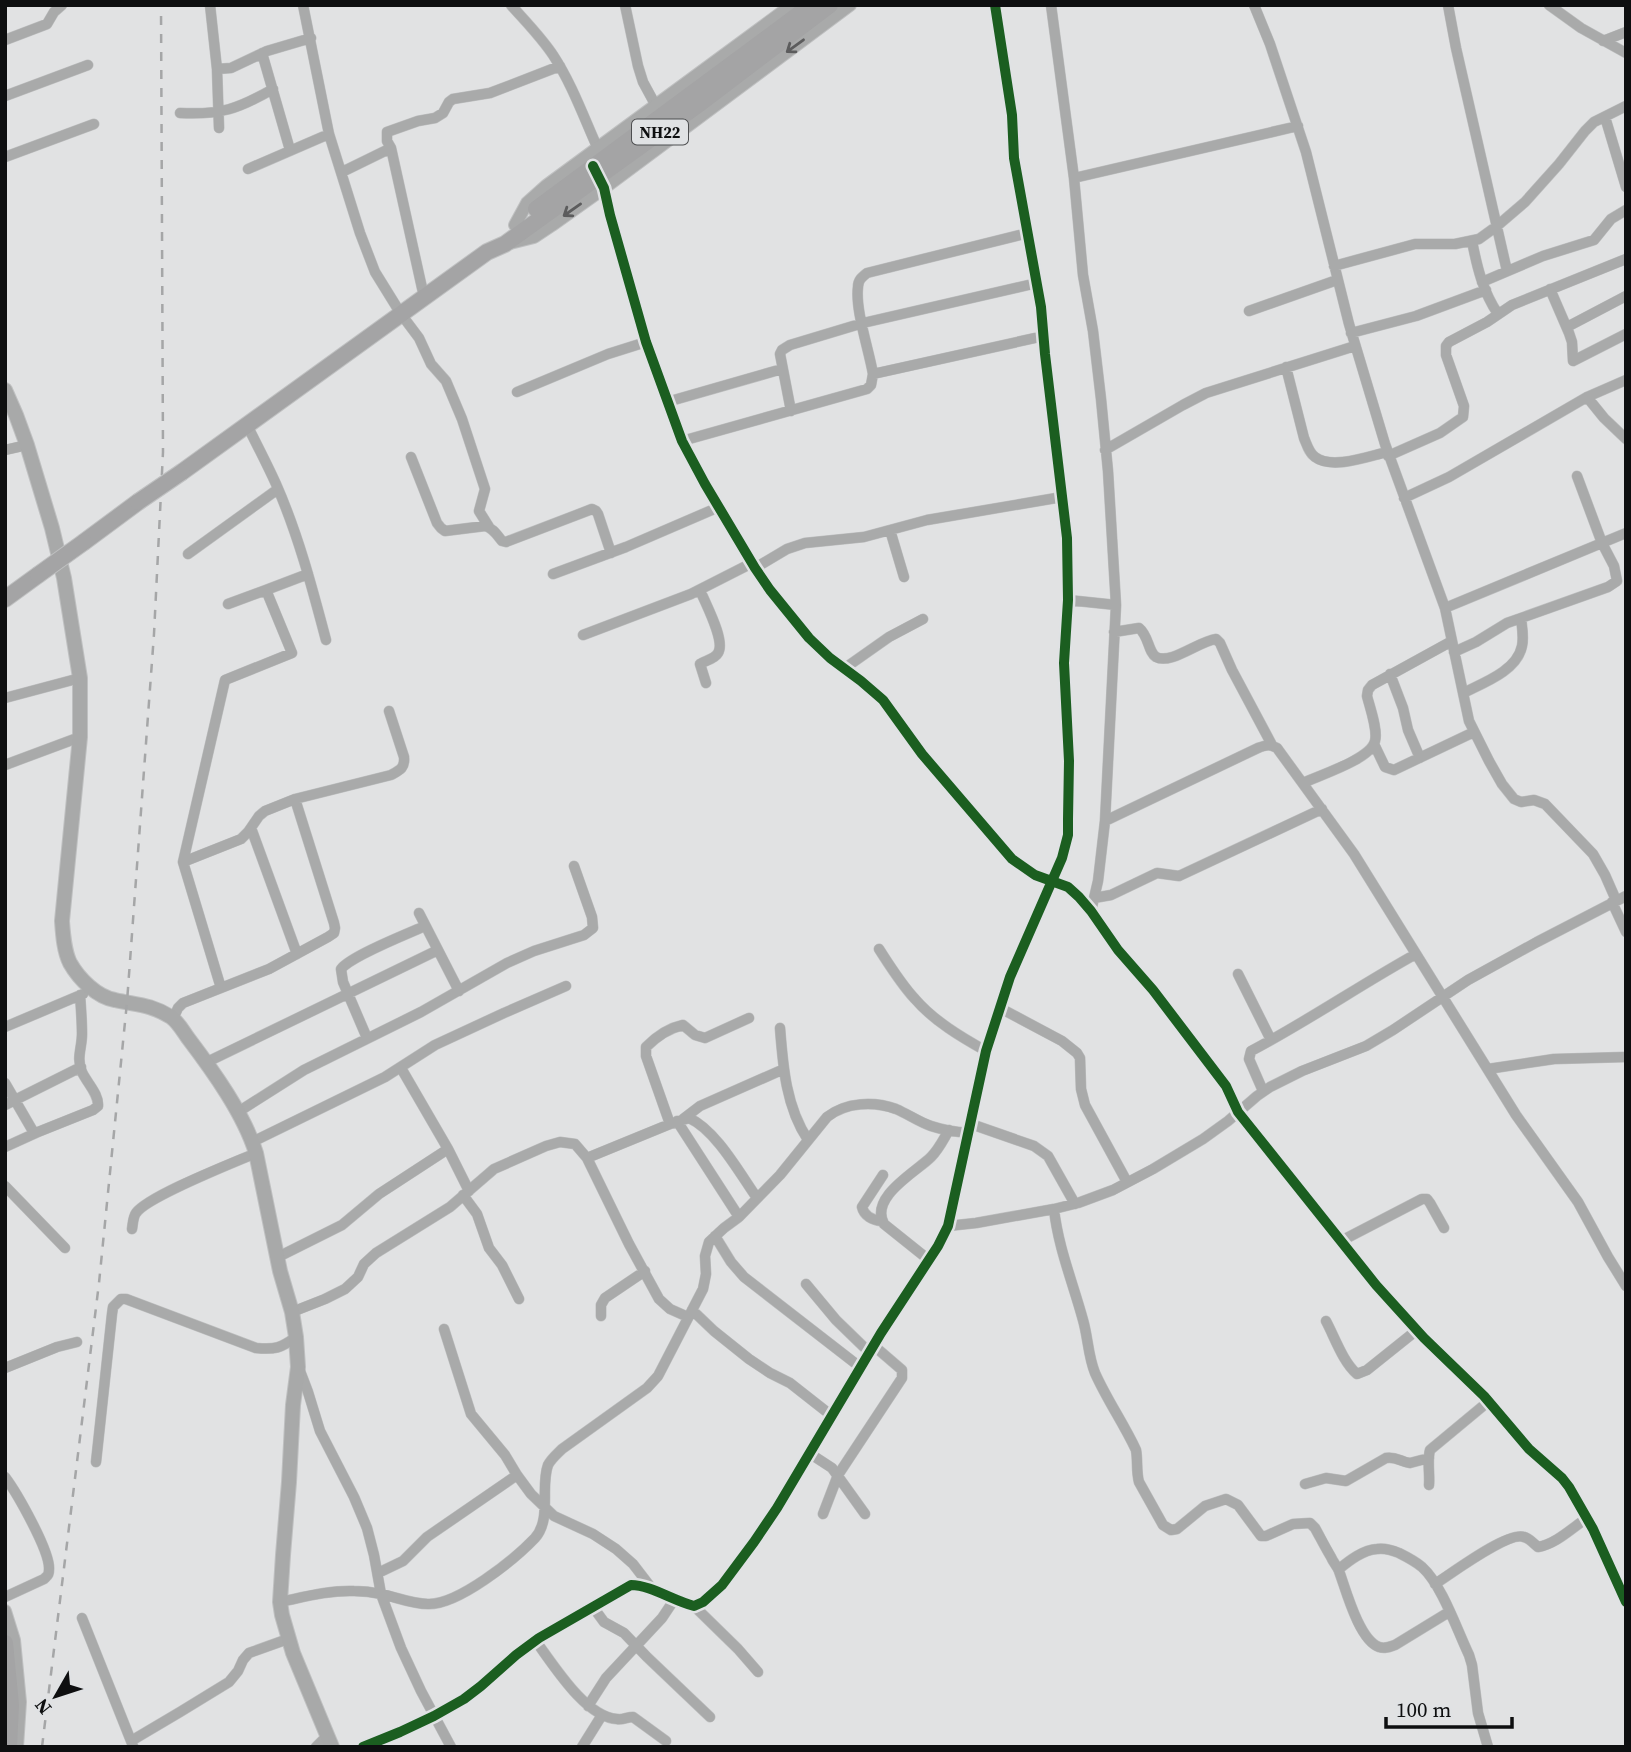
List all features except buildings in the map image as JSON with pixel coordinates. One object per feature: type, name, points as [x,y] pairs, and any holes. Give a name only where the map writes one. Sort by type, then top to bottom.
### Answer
[{"type":"highway","name":"NH22","points":[[640,146],[811,5]]},
{"type":"highway","name":"NH22","points":[[5,599],[487,252],[505,244],[830,5]]},
{"type":"highway","name":"NH22","points":[[487,252],[515,225],[598,177]]},
{"type":"highway","points":[[5,1643],[11,1704],[9,1747]]},
{"type":"main road","points":[[5,390],[27,445],[51,527],[64,578],[80,678],[80,737],[62,921],[64,943],[70,962],[86,992],[148,1006],[173,1019],[238,1112],[254,1147],[292,1312],[298,1367],[280,1602],[288,1639],[330,1742]]},
{"type":"street","points":[[5,40],[47,24],[62,5]]},
{"type":"street","points":[[210,5],[217,69],[219,128]]},
{"type":"street","points":[[303,5],[329,134],[360,233],[375,272],[419,338],[431,364],[446,381],[462,419],[485,489],[479,511],[489,527],[506,542],[592,509],[598,514],[611,553]]},
{"type":"street","points":[[511,5],[536,32],[560,66],[598,149]]},
{"type":"street","points":[[625,5],[638,66],[656,106]]},
{"type":"street","name":"NH22","points":[[515,225],[527,203],[546,186],[792,5]]},
{"type":"street","name":"NH22","points":[[598,177],[850,5]]},
{"type":"street","points":[[694,1606],[714,1593],[744,1558],[948,1226],[986,1051],[1014,966],[1052,882],[1068,835],[1069,761],[1064,663],[1068,538],[1037,284],[1014,158],[1012,115],[995,5]]},
{"type":"street","points":[[1051,5],[1101,399],[1108,471],[1115,605],[1105,821],[1098,881],[1091,911]]},
{"type":"street","points":[[1254,5],[1298,126],[1355,346],[1387,454],[1445,608],[1466,708],[1474,732],[1502,783],[1514,799],[1521,802],[1534,800],[1545,804],[1593,854],[1618,900],[1626,932]]},
{"type":"street","points":[[1448,5],[1507,271]]},
{"type":"street","points":[[1549,5],[1581,28],[1626,53]]},
{"type":"street","points":[[1603,41],[1626,32]]},
{"type":"street","points":[[217,69],[231,68],[262,53],[311,38]]},
{"type":"street","points":[[262,53],[290,150]]},
{"type":"street","points":[[5,96],[88,65]]},
{"type":"street","points":[[424,297],[387,132],[435,118],[443,113],[453,99],[490,93],[560,66]]},
{"type":"street","points":[[180,113],[219,113],[244,105],[273,89]]},
{"type":"street","points":[[1334,266],[1415,244],[1455,244],[1479,239],[1525,202],[1594,122],[1626,106]]},
{"type":"street","points":[[1605,117],[1626,187]]},
{"type":"street","points":[[5,157],[94,124]]},
{"type":"street","points":[[1074,178],[1298,126]]},
{"type":"street","points":[[248,169],[329,134]]},
{"type":"street","points":[[341,172],[391,148]]},
{"type":"street","points":[[598,177],[646,342],[682,441],[753,566],[800,628],[830,658],[883,700],[922,754],[1012,859],[1035,875],[1068,887],[1091,911],[1118,950],[1226,1086],[1238,1112],[1376,1285],[1489,1401],[1529,1449],[1562,1478],[1587,1518],[1626,1602]]},
{"type":"street","points":[[1352,333],[1416,316],[1484,286],[1507,271],[1594,240],[1611,219],[1626,210]]},
{"type":"street","points":[[682,441],[867,389],[871,385],[873,374],[863,323],[858,285],[860,279],[867,274],[1028,233]]},
{"type":"street","points":[[1472,241],[1484,286],[1498,314]]},
{"type":"street","points":[[1286,367],[1304,438],[1314,457],[1321,461],[1339,463],[1387,454],[1448,428],[1463,417],[1464,406],[1448,363],[1446,346],[1449,342],[1512,305],[1626,260]]},
{"type":"street","points":[[1249,311],[1338,280]]},
{"type":"street","points":[[791,411],[780,354],[790,345],[863,323],[1037,284]]},
{"type":"street","points":[[1550,289],[1572,342],[1573,361],[1626,334]]},
{"type":"street","points":[[1567,327],[1626,296]]},
{"type":"street","points":[[873,374],[1044,336]]},
{"type":"street","points":[[517,392],[608,354],[646,342]]},
{"type":"street","points":[[1105,450],[1206,393],[1355,346]]},
{"type":"street","points":[[667,402],[782,369]]},
{"type":"street","points":[[1404,498],[1449,477],[1587,397],[1626,380]]},
{"type":"street","points":[[1587,397],[1626,439]]},
{"type":"street","points":[[247,425],[278,489],[308,574],[326,640]]},
{"type":"street","points":[[5,450],[27,445]]},
{"type":"street","points":[[411,457],[441,528],[445,531],[489,527]]},
{"type":"street","points":[[1303,783],[1371,750],[1376,739],[1367,696],[1368,690],[1376,682],[1453,647],[1476,642],[1507,623],[1617,581],[1617,575],[1577,476]]},
{"type":"street","points":[[188,554],[278,489]]},
{"type":"street","points":[[583,635],[700,590],[796,545],[864,537],[927,520],[1062,497]]},
{"type":"street","points":[[554,574],[719,507]]},
{"type":"street","points":[[890,530],[904,577]]},
{"type":"street","points":[[1445,608],[1626,533]]},
{"type":"street","points":[[228,604],[308,574]]},
{"type":"street","points":[[221,988],[183,862],[225,680],[292,653],[266,590]]},
{"type":"street","points":[[700,590],[715,625],[720,648],[715,657],[700,664],[706,683]]},
{"type":"street","points":[[1068,600],[1115,605]]},
{"type":"street","points":[[1463,694],[1513,663],[1522,650],[1521,618]]},
{"type":"street","points":[[845,668],[888,637],[923,619]]},
{"type":"street","points":[[1114,632],[1139,628],[1154,656],[1161,659],[1177,655],[1209,640],[1216,639],[1220,643],[1272,745],[1277,748],[1354,854],[1516,1115],[1578,1202],[1626,1286]]},
{"type":"street","points":[[1390,674],[1420,758]]},
{"type":"street","points":[[5,698],[80,678]]},
{"type":"street","points":[[183,862],[241,839],[265,811],[295,799],[391,775],[402,768],[404,757],[389,711]]},
{"type":"street","points":[[1374,744],[1381,760],[1389,769],[1398,769],[1474,732]]},
{"type":"street","points":[[5,765],[80,737]]},
{"type":"street","points":[[1105,821],[1258,748],[1272,745]]},
{"type":"street","points":[[173,1019],[183,1003],[269,969],[334,933],[330,908],[295,799]]},
{"type":"street","points":[[1094,898],[1111,895],[1157,873],[1179,876],[1322,808]]},
{"type":"street","points":[[251,828],[297,954]]},
{"type":"street","points":[[238,1112],[304,1070],[421,1012],[521,956],[590,931],[593,928],[592,917],[574,866]]},
{"type":"street","points":[[948,1226],[1054,1209],[1101,1195],[1202,1139],[1263,1091],[1289,1077],[1366,1046],[1490,967],[1618,900]]},
{"type":"street","points":[[419,914],[459,991]]},
{"type":"street","points":[[367,1038],[347,993],[341,969],[344,965],[425,926]]},
{"type":"street","points":[[879,949],[924,1009],[986,1051]]},
{"type":"street","points":[[205,1063],[438,950]]},
{"type":"street","points":[[1263,1091],[1249,1059],[1251,1051],[1416,954]]},
{"type":"street","points":[[1238,974],[1271,1040]]},
{"type":"street","points":[[132,1229],[136,1213],[146,1203],[401,1068],[435,1045],[566,986]]},
{"type":"street","points":[[5,1027],[86,992],[79,1054],[81,1067],[99,1101],[93,1110],[5,1147]]},
{"type":"street","points":[[1000,1008],[1062,1041],[1077,1053],[1080,1058],[1086,1105],[1127,1182]]},
{"type":"street","points":[[739,1217],[677,1121],[646,1056],[646,1047],[678,1026],[683,1025],[695,1035],[705,1038],[748,1018]]},
{"type":"street","points":[[780,1028],[784,1069],[794,1116],[808,1140]]},
{"type":"street","points":[[1488,1069],[1554,1059],[1626,1057]]},
{"type":"street","points":[[10,1102],[81,1067]]},
{"type":"street","points":[[401,1068],[448,1149],[489,1248],[502,1265],[519,1299]]},
{"type":"street","points":[[677,1121],[701,1106],[784,1069]]},
{"type":"street","points":[[5,1083],[10,1102],[34,1133]]},
{"type":"street","points":[[280,1602],[347,1591],[381,1594],[431,1604],[462,1595],[536,1537],[541,1529],[545,1509],[548,1466],[554,1457],[631,1400],[658,1376],[703,1289],[705,1256],[709,1242],[739,1217],[780,1175],[834,1111],[857,1105],[885,1106],[932,1126],[949,1130],[970,1128],[1034,1146],[1048,1156],[1075,1204]]},
{"type":"street","points":[[587,1158],[689,1118],[705,1128],[757,1198]]},
{"type":"street","points":[[881,1221],[883,1205],[896,1185],[933,1156],[949,1130]]},
{"type":"street","points":[[292,1312],[345,1289],[376,1253],[441,1213],[499,1166],[553,1144],[566,1142],[575,1144],[587,1158],[663,1304],[677,1313],[690,1313],[749,1359],[789,1383],[832,1416]]},
{"type":"street","points":[[278,1257],[342,1225],[379,1194],[448,1149]]},
{"type":"street","points":[[883,1175],[862,1210],[870,1218],[881,1221],[929,1260]]},
{"type":"street","points":[[5,1186],[65,1248]]},
{"type":"street","points":[[1341,1241],[1422,1199],[1427,1199],[1444,1228]]},
{"type":"street","points":[[1054,1209],[1057,1233],[1086,1328],[1092,1363],[1134,1445],[1138,1457],[1139,1482],[1163,1525],[1171,1530],[1177,1529],[1205,1506],[1226,1499],[1238,1505],[1261,1536],[1293,1524],[1310,1523],[1339,1569],[1365,1636],[1379,1647],[1395,1645],[1449,1612]]},
{"type":"street","points":[[715,1236],[744,1278],[860,1367]]},
{"type":"street","points":[[601,1316],[601,1305],[605,1298],[645,1271]]},
{"type":"street","points":[[806,1284],[829,1312],[871,1349],[902,1370],[902,1378],[838,1475],[823,1514]]},
{"type":"street","points":[[96,1462],[113,1307],[121,1298],[256,1349],[276,1349],[296,1337]]},
{"type":"street","points":[[1326,1321],[1344,1357],[1357,1374],[1367,1370],[1417,1330]]},
{"type":"street","points":[[444,1329],[471,1414],[505,1455],[531,1494],[554,1516],[603,1539],[633,1564],[653,1590]]},
{"type":"street","points":[[5,1368],[77,1342]]},
{"type":"street","points":[[298,1367],[320,1431],[367,1528],[381,1594],[401,1648],[451,1747]]},
{"type":"street","points":[[1429,1485],[1430,1450],[1489,1401]]},
{"type":"street","points":[[809,1453],[827,1464],[838,1475],[865,1514]]},
{"type":"street","points":[[1306,1484],[1326,1478],[1346,1481],[1386,1458],[1392,1457],[1410,1463],[1429,1458]]},
{"type":"street","points":[[378,1573],[403,1561],[427,1536],[517,1475]]},
{"type":"street","points":[[5,1477],[30,1520],[45,1552],[49,1569],[44,1579],[5,1597]]},
{"type":"street","points":[[1435,1584],[1494,1546],[1512,1538],[1522,1536],[1542,1547],[1587,1518]]},
{"type":"street","points":[[1339,1569],[1366,1552],[1386,1549],[1414,1561],[1427,1572],[1449,1612],[1472,1664],[1478,1713],[1488,1747]]},
{"type":"street","points":[[363,1747],[434,1716],[472,1694],[535,1640],[631,1585],[653,1590],[694,1606],[758,1672]]},
{"type":"street","points":[[588,1706],[606,1678],[662,1618],[674,1600]]},
{"type":"street","points":[[593,1606],[604,1622],[624,1633],[710,1717]]},
{"type":"street","points":[[5,1611],[14,1640],[20,1702],[18,1747]]},
{"type":"street","points":[[82,1618],[132,1744],[229,1682],[249,1653],[288,1639]]},
{"type":"street","points":[[535,1640],[575,1695],[588,1706],[602,1715],[618,1720],[633,1717],[666,1741]]},
{"type":"street","points":[[582,1747],[602,1715]]},
{"type":"street","points":[[316,1747],[330,1742]]},
{"type":"railway","points":[[42,1747],[99,1283],[127,1002],[154,634],[163,452],[161,5]]},
{"type":"cycle path","points":[[363,1747],[434,1716],[464,1699],[539,1638],[631,1585],[694,1606],[703,1602],[722,1585],[777,1508],[948,1226],[986,1051],[1010,977],[1062,858],[1068,835],[1069,761],[1064,663],[1068,600],[1067,538],[1041,307],[1014,158],[1012,115],[995,5]]},
{"type":"cycle path","points":[[593,166],[604,188],[646,342],[682,441],[770,590],[809,638],[883,700],[922,754],[1012,859],[1035,875],[1068,887],[1091,911],[1118,950],[1153,990],[1226,1086],[1238,1112],[1376,1285],[1424,1338],[1484,1396],[1529,1449],[1569,1487],[1593,1529],[1626,1602]]}]
